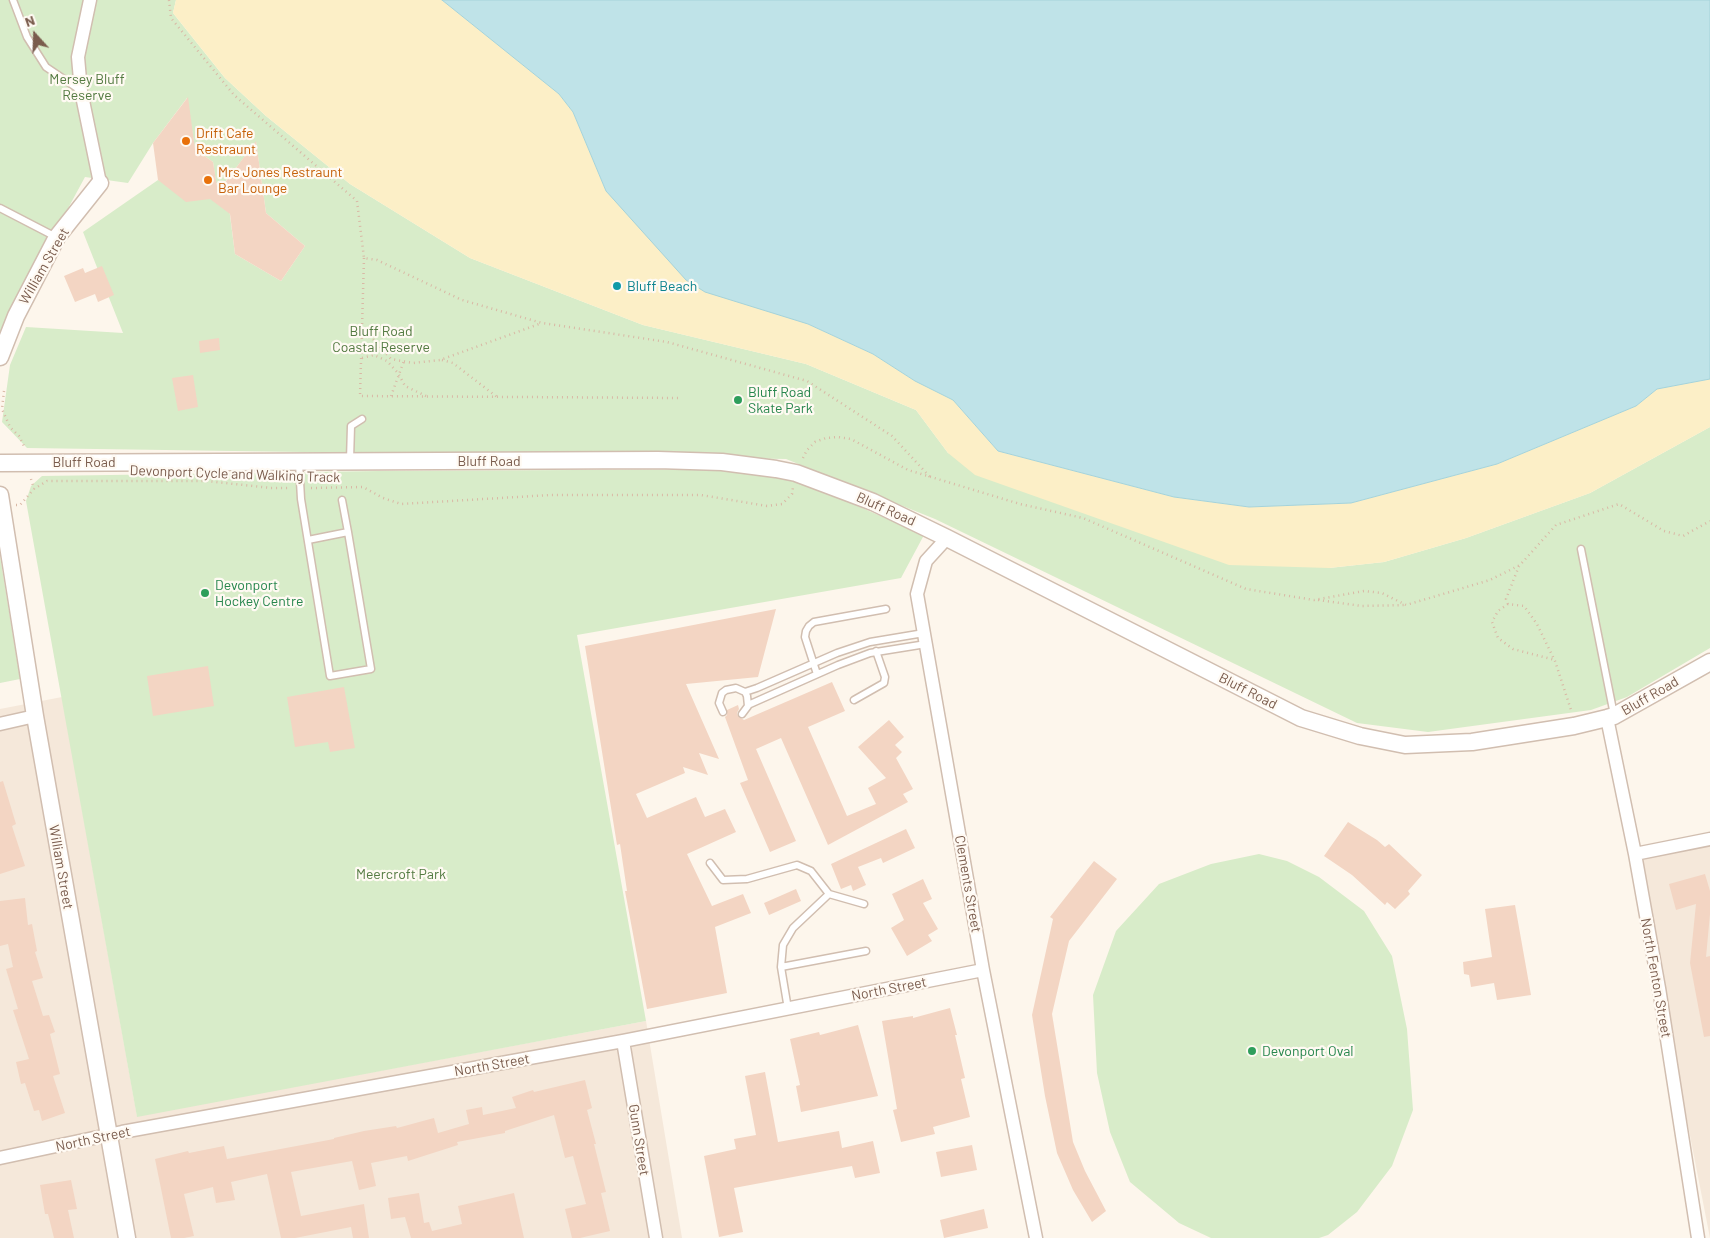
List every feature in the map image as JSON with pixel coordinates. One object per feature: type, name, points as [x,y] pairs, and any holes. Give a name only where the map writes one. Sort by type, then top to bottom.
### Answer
[{"type":"street","points":[[90,0],[78,57],[81,90],[100,183]]},
{"type":"street","name":"William Street","points":[[0,356],[16,316],[57,237],[100,183]]},
{"type":"street","name":"Bluff Road","points":[[0,462],[658,460],[722,462],[796,473],[873,502],[948,538],[1301,718],[1360,736],[1405,745],[1472,742],[1574,726],[1611,717],[1710,662]]},
{"type":"street","name":"William Street","points":[[1,501],[35,716],[127,1238]]},
{"type":"street","name":"Clements Street","points":[[948,538],[926,561],[917,594],[983,970],[1036,1238]]},
{"type":"street","points":[[0,724],[35,716]]},
{"type":"street","name":"North Fenton Street","points":[[1611,717],[1659,988],[1698,1238]]},
{"type":"street","points":[[1635,854],[1710,839]]},
{"type":"street","name":"North Street","points":[[0,1158],[108,1135],[623,1041],[983,970]]},
{"type":"street","name":"Gunn Street","points":[[623,1041],[656,1238]]},
{"type":"lane","points":[[13,0],[27,37],[46,67],[81,90]]},
{"type":"lane","points":[[0,208],[57,237]]},
{"type":"lane","points":[[350,461],[351,426],[362,419]]},
{"type":"lane","points":[[299,462],[300,488],[330,676],[371,669],[342,500]]},
{"type":"lane","points":[[308,540],[348,532]]},
{"type":"lane","points":[[1581,549],[1611,717]]},
{"type":"lane","points":[[817,674],[805,637],[809,626],[814,622],[886,609]]},
{"type":"lane","points":[[742,714],[748,705],[852,659],[925,638]]},
{"type":"lane","points":[[744,692],[837,653],[870,642],[925,638]]},
{"type":"lane","points":[[854,700],[884,683],[885,677],[876,651]]},
{"type":"lane","points":[[723,712],[719,702],[722,693],[726,690],[736,688],[744,692],[747,696],[748,705]]},
{"type":"lane","points":[[710,863],[723,880],[747,879],[797,865],[811,871],[829,894],[864,904]]},
{"type":"lane","points":[[788,1009],[780,966],[783,945],[793,928],[829,894]]},
{"type":"lane","points":[[780,966],[866,951]]},
{"type":"path","points":[[169,0],[171,18],[234,95],[357,201],[364,258],[360,396],[681,398]]},
{"type":"path","points":[[364,258],[377,260],[462,300],[542,322],[667,342],[807,381],[892,436],[930,477]]},
{"type":"path","points":[[362,326],[391,359],[414,363],[440,360],[542,322]]},
{"type":"path","points":[[362,358],[374,355],[387,361],[405,386],[428,397]]},
{"type":"path","points":[[440,360],[453,363],[497,397]]},
{"type":"path","points":[[391,396],[404,362]]},
{"type":"path","points":[[4,390],[2,409],[10,427],[19,436],[24,447],[26,462],[34,489]]},
{"type":"path","name":"Devonport Cycle and Walking Track","points":[[1,501],[20,505],[34,489],[47,481],[208,481],[271,488],[363,486],[383,498],[401,504],[550,495],[701,495],[767,506],[782,504],[792,494],[796,473],[807,450],[815,442],[826,438],[838,437],[851,439],[908,470],[1020,504],[1083,518],[1246,589],[1314,600],[1364,591],[1382,593],[1406,605]]},
{"type":"path","points":[[1508,604],[1506,599],[1520,565],[1556,525],[1619,504],[1664,531],[1683,536],[1710,521]]},
{"type":"path","points":[[1314,600],[1362,606],[1406,605],[1490,580],[1520,565]]},
{"type":"path","points":[[1555,660],[1513,649],[1498,638],[1492,622],[1498,611],[1508,604],[1524,606],[1537,624],[1555,660],[1574,726]]},
{"type":"shaded area","points":[[62,697],[137,1116],[646,1021],[682,1238],[0,1238],[0,709]]},
{"type":"shaded area","points":[[1710,839],[1710,1238],[1635,854]]},
{"type":"green space","name":"Bluff Road Coastal Reserve","points":[[0,0],[176,0],[173,13],[225,78],[266,116],[350,184],[470,258],[643,325],[806,364],[916,410],[948,453],[1329,568],[1384,562],[1466,538],[1590,493],[1710,427],[1710,648],[1627,697],[1591,710],[1428,732],[1357,723],[935,519],[786,459],[27,448],[2,422],[10,365],[26,327],[123,333],[83,232],[158,180],[210,199],[228,200],[235,254],[281,281],[305,246],[266,213],[256,142],[225,182],[216,183],[213,162],[195,149],[187,98],[153,143],[128,183],[85,177],[0,334]]},
{"type":"green space","name":"Meercroft Park","points":[[773,469],[924,535],[901,578],[577,635],[646,1021],[137,1117],[26,501],[31,486],[42,476],[379,471]]},
{"type":"green space","points":[[0,556],[20,679],[0,683]]},
{"type":"green space","name":"Devonport Oval","points":[[1259,854],[1287,861],[1319,877],[1364,911],[1392,956],[1407,1029],[1413,1110],[1392,1166],[1357,1212],[1328,1235],[1319,1238],[1211,1238],[1179,1223],[1130,1182],[1110,1132],[1097,1073],[1093,995],[1116,931],[1159,884],[1211,864]]},
{"type":"sand","name":"Bluff Beach","points":[[176,0],[442,0],[559,94],[573,112],[606,191],[808,324],[873,354],[915,381],[953,400],[998,451],[1174,497],[1249,507],[1351,503],[1497,464],[1636,406],[1657,389],[1710,379],[1710,427],[1590,493],[1466,538],[1384,562],[1329,568],[1229,565],[975,475],[948,453],[916,410],[806,364],[643,325],[470,258],[350,184],[266,116],[225,78],[173,13]]},
{"type":"water","points":[[442,0],[1710,0],[1710,379],[1657,389],[1636,406],[1497,464],[1351,503],[1249,507],[1174,497],[998,451],[953,400],[915,381],[873,354],[808,324],[705,292],[686,280],[606,191],[573,112],[559,94]]},
{"type":"building","points":[[188,97],[195,149],[213,162],[218,192],[256,141],[266,213],[305,246],[281,281],[235,254],[230,214],[210,199],[186,202],[158,180],[153,143]]},
{"type":"building","points":[[102,266],[114,295],[98,302],[95,294],[75,302],[64,276],[83,268],[85,273]]},
{"type":"building","points":[[219,338],[220,350],[200,353],[199,341]]},
{"type":"building","points":[[193,375],[198,407],[178,411],[172,378]]},
{"type":"building","points":[[776,609],[758,677],[686,684],[719,759],[699,753],[708,775],[683,767],[685,773],[636,794],[647,818],[696,797],[705,817],[725,809],[736,832],[687,854],[712,906],[743,894],[751,913],[715,927],[727,993],[647,1009],[625,891],[627,891],[620,844],[617,845],[585,646]]},
{"type":"building","points":[[208,666],[214,706],[153,716],[147,676]]},
{"type":"building","points":[[832,682],[845,711],[808,727],[847,816],[876,804],[868,788],[886,778],[858,747],[889,720],[904,737],[895,745],[902,752],[896,758],[913,789],[903,794],[908,802],[828,845],[781,738],[756,749],[796,841],[770,852],[740,783],[748,780],[725,717],[727,710],[738,705],[738,716],[744,720]]},
{"type":"building","points":[[344,687],[355,748],[330,752],[328,742],[295,747],[287,697]]},
{"type":"building","points":[[3,781],[16,824],[12,826],[25,866],[0,874],[0,782]]},
{"type":"building","points":[[1348,822],[1385,847],[1389,844],[1422,875],[1408,891],[1410,894],[1395,909],[1387,902],[1385,905],[1352,875],[1324,856]]},
{"type":"building","points":[[906,829],[915,848],[883,863],[881,858],[858,867],[866,885],[853,891],[851,885],[841,889],[831,864]]},
{"type":"building","points":[[1094,861],[1117,879],[1069,941],[1052,1014],[1073,1142],[1085,1171],[1106,1211],[1092,1222],[1073,1190],[1057,1153],[1045,1096],[1032,1015],[1053,919],[1050,917]]},
{"type":"building","points":[[1705,874],[1710,891],[1706,957],[1710,956],[1710,1036],[1704,1037],[1690,963],[1696,904],[1676,910],[1669,884]]},
{"type":"building","points":[[923,879],[932,899],[923,903],[938,929],[928,935],[932,941],[907,956],[891,928],[904,920],[892,894]]},
{"type":"building","points":[[796,889],[801,901],[769,915],[764,903]]},
{"type":"building","points":[[25,898],[28,925],[32,924],[37,951],[35,952],[43,978],[32,981],[43,1016],[49,1015],[55,1032],[50,1034],[60,1074],[53,1076],[65,1113],[42,1121],[39,1110],[34,1111],[25,1083],[21,1084],[16,1062],[29,1059],[13,1010],[18,1009],[6,969],[13,967],[8,944],[0,946],[0,901]]},
{"type":"building","points":[[1515,905],[1531,995],[1497,1000],[1494,983],[1471,987],[1469,975],[1464,974],[1463,962],[1492,957],[1485,909]]},
{"type":"building","points":[[950,1008],[965,1078],[961,1079],[970,1117],[933,1127],[935,1134],[901,1142],[893,1110],[897,1109],[882,1021],[913,1016],[913,1018]]},
{"type":"building","points":[[858,1025],[878,1096],[801,1112],[796,1086],[800,1085],[790,1039],[819,1032],[820,1035]]},
{"type":"building","points":[[765,1072],[778,1142],[839,1131],[842,1148],[873,1141],[880,1173],[855,1178],[852,1166],[734,1188],[743,1232],[719,1237],[704,1156],[736,1149],[734,1139],[756,1135],[745,1076]]},
{"type":"building","points":[[585,1080],[592,1108],[587,1110],[606,1192],[601,1193],[610,1231],[572,1238],[565,1209],[586,1204],[573,1156],[565,1158],[554,1115],[505,1131],[505,1133],[457,1142],[458,1145],[408,1161],[407,1156],[371,1163],[376,1186],[359,1190],[352,1161],[291,1172],[301,1216],[364,1204],[369,1238],[353,1238],[351,1227],[295,1238],[281,1238],[267,1174],[231,1182],[235,1200],[216,1203],[213,1187],[184,1194],[194,1236],[171,1238],[155,1159],[188,1151],[189,1153],[224,1146],[227,1159],[334,1139],[364,1131],[396,1126],[397,1128],[434,1118],[438,1133],[469,1124],[466,1110],[482,1107],[483,1115],[516,1108],[512,1097],[533,1090],[534,1092]]},
{"type":"building","points":[[972,1145],[977,1170],[941,1177],[936,1152]]},
{"type":"building","points":[[71,1180],[77,1209],[68,1210],[74,1238],[54,1238],[48,1214],[45,1214],[40,1185]]},
{"type":"building","points":[[419,1193],[424,1223],[429,1222],[432,1231],[462,1224],[458,1206],[514,1193],[524,1238],[411,1238],[405,1217],[391,1219],[388,1198]]},
{"type":"building","points":[[984,1209],[988,1228],[944,1238],[940,1220]]},
{"type":"place","name":"Drift Cafe Restraunt","points":[[186,141]]},
{"type":"place","name":"Mrs Jones Restraunt Bar Lounge","points":[[208,180]]},
{"type":"place","name":"Bluff Beach","points":[[617,286]]},
{"type":"place","name":"Bluff Road Skate Park","points":[[738,400]]},
{"type":"place","name":"Devonport Hockey Centre","points":[[205,593]]},
{"type":"place","name":"Devonport Oval","points":[[1252,1051]]},
{"type":"park label","name":"Mersey Bluff Reserve","points":[[87,88]]}]
